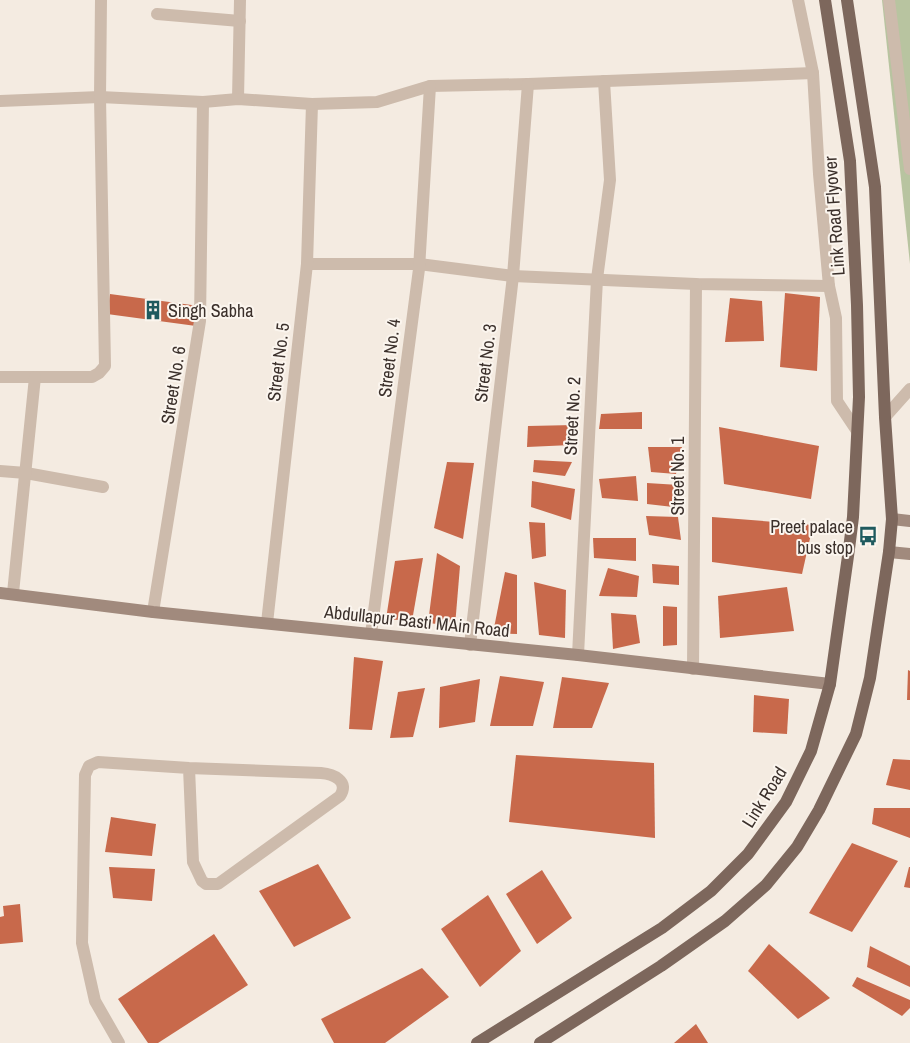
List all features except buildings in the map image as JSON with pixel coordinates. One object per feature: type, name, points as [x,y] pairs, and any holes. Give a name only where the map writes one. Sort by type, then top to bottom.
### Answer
[{"type":"main road","name":"Link Road Flyover","points":[[825,0],[850,161],[857,305],[859,397],[857,430]]},
{"type":"main road","points":[[540,1043],[661,966],[725,921],[766,885],[797,847],[819,810],[856,734],[870,678],[889,552],[892,519],[885,417],[875,187],[848,0]]},
{"type":"main road","name":"Link Road","points":[[477,1043],[662,928],[711,891],[748,854],[786,802],[811,751],[830,684],[853,517],[857,430]]},
{"type":"street","points":[[0,377],[92,377],[99,374],[105,366],[100,97],[101,0]]},
{"type":"street","points":[[238,99],[240,0]]},
{"type":"street","points":[[798,0],[813,72],[819,174],[829,286],[836,318],[837,401],[857,430]]},
{"type":"street","points":[[889,0],[910,169]]},
{"type":"street","points":[[157,14],[240,21]]},
{"type":"street","points":[[0,101],[100,97],[203,102],[238,99],[312,104],[377,102],[430,86],[528,84],[813,72]]},
{"type":"street","name":"Street No. 2","points":[[578,655],[597,279],[610,180],[604,81]]},
{"type":"street","name":"Street No. 3","points":[[470,645],[513,276],[528,84]]},
{"type":"street","name":"Street No. 4","points":[[371,634],[419,264],[430,86]]},
{"type":"street","name":"Street No. 6","points":[[153,612],[200,321],[203,102]]},
{"type":"street","name":"Street No. 5","points":[[267,623],[307,264],[312,104]]},
{"type":"street","points":[[307,264],[419,264],[513,276],[696,284],[829,286]]},
{"type":"street","name":"Street No. 1","points":[[693,669],[696,284]]},
{"type":"street","points":[[6,593],[26,473],[35,376]]},
{"type":"street","points":[[885,417],[910,389]]},
{"type":"street","points":[[0,471],[26,473],[103,487]]},
{"type":"street","points":[[892,519],[910,521]]},
{"type":"street","points":[[889,552],[910,554]]},
{"type":"street","name":"Abdullapur Basti MAin Road","points":[[6,593],[153,612],[578,655],[830,684]]},
{"type":"street","points":[[119,1043],[95,1001],[82,943],[85,775],[89,766],[98,762],[331,774],[341,781],[344,786],[340,796],[218,884],[206,884],[202,881],[193,862],[190,768]]},
{"type":"green space","points":[[882,0],[910,0],[910,264]]},
{"type":"place","name":"Singh Sabha","points":[[153,310]]},
{"type":"place","name":"Preet palace bus stop","points":[[868,536]]}]
